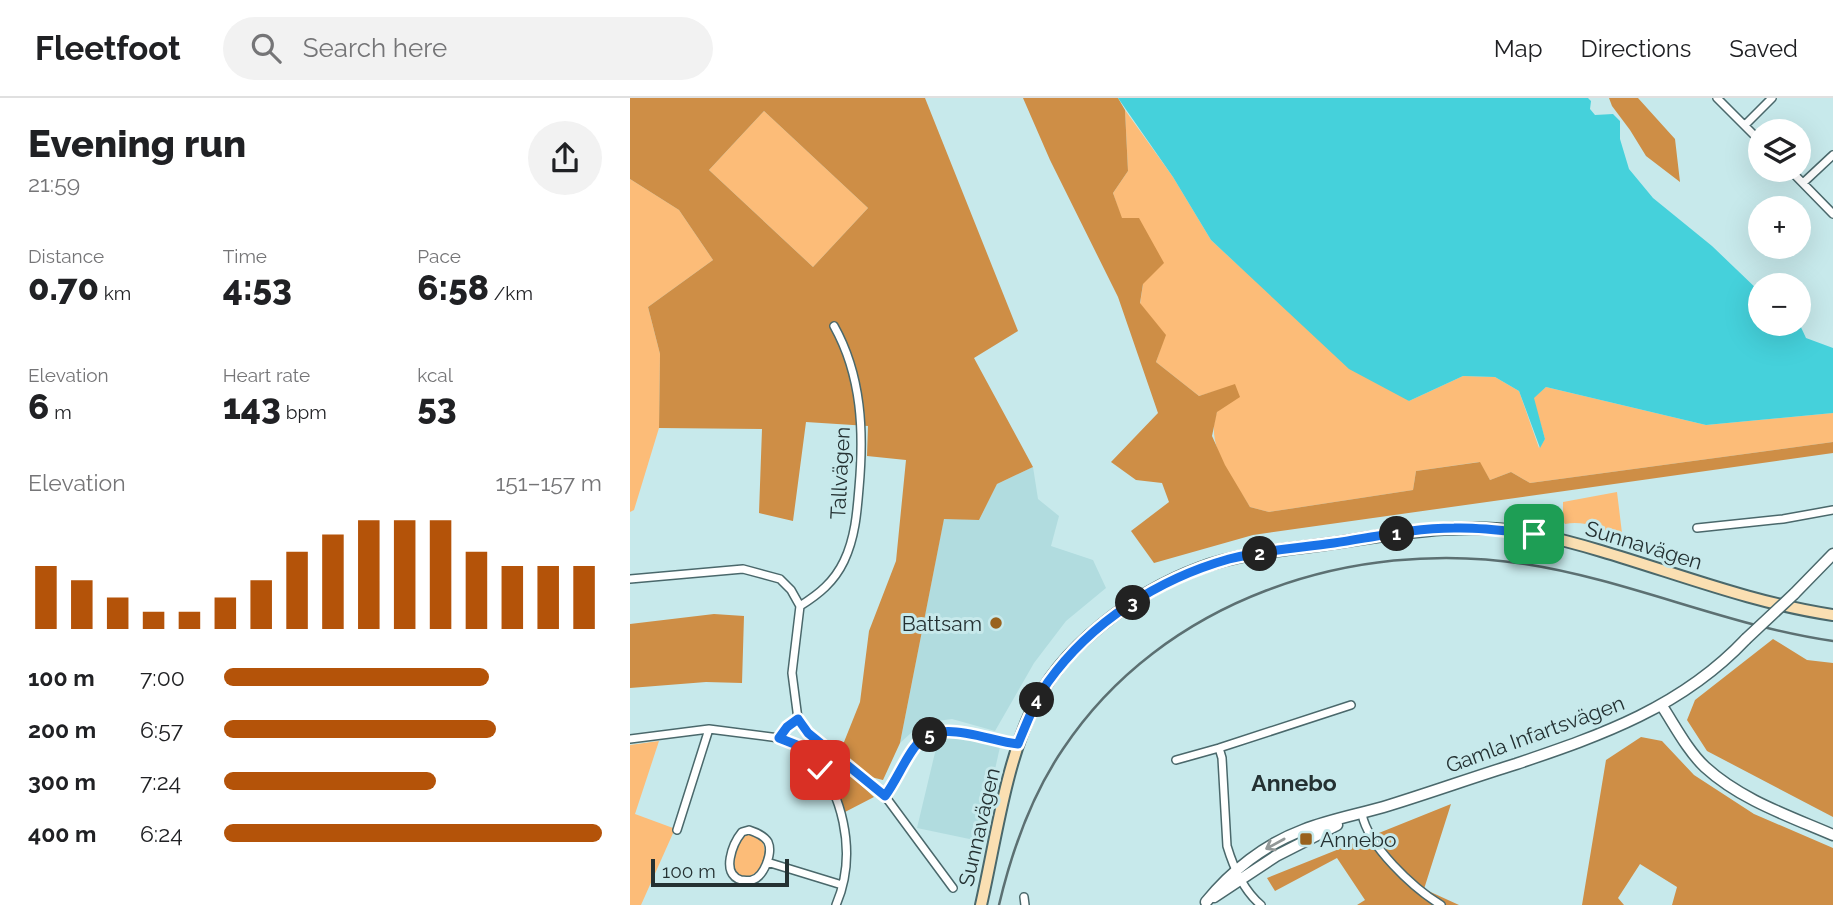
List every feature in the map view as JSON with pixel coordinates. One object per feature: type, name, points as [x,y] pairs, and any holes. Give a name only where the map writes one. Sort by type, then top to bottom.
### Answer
[{"type":"main road","name":"Sunnavägen","points":[[981,905],[1018,744],[1031,710],[1048,682],[1069,656],[1118,612],[1147,593],[1201,568],[1233,558],[1426,529],[1494,529],[1534,534],[1576,544],[1759,600],[1797,610],[1833,615]]},
{"type":"street","points":[[1717,98],[1748,128]]},
{"type":"street","points":[[1745,125],[1772,98]]},
{"type":"street","points":[[1833,155],[1803,183],[1833,214]]},
{"type":"street","name":"Tallvägen","points":[[800,606],[824,590],[843,563],[853,539],[857,516],[863,435],[859,401],[845,345],[834,326]]},
{"type":"street","points":[[1697,528],[1783,519],[1833,510]]},
{"type":"street","name":"Gamla Infartsvägen","points":[[1204,903],[1221,883],[1239,874],[1271,846],[1302,830],[1362,814],[1581,742],[1662,706],[1699,682],[1833,554]]},
{"type":"street","points":[[630,579],[743,569],[780,579],[791,590],[800,606],[792,673],[798,719],[808,733],[885,796],[953,888]]},
{"type":"street","points":[[1176,760],[1351,705]]},
{"type":"street","points":[[1662,706],[1703,765],[1725,783],[1759,802],[1833,835]]},
{"type":"street","points":[[779,738],[787,727],[798,719]]},
{"type":"street","points":[[677,830],[709,729]]},
{"type":"street","points":[[630,739],[709,729],[779,738],[802,747],[833,788],[841,808],[846,869],[836,905]]},
{"type":"street","points":[[885,796],[898,779],[912,750],[920,740],[931,734],[943,731],[961,732],[1018,744]]},
{"type":"street","points":[[1219,748],[1222,758],[1227,846],[1239,874],[1261,905]]},
{"type":"street","points":[[1362,814],[1364,827],[1385,855],[1421,892],[1441,905]]},
{"type":"street","points":[[742,832],[756,832],[768,842],[767,862],[759,876],[752,880],[736,878],[730,870],[729,862],[736,839],[742,832]]},
{"type":"street","points":[[767,862],[842,886]]},
{"type":"shaded area","points":[[630,98],[925,98],[1018,331],[974,358],[1033,467],[997,484],[979,520],[944,519],[900,743],[883,780],[871,777],[840,752],[860,702],[869,631],[896,561],[906,460],[867,456],[868,426],[806,422],[793,521],[759,513],[762,429],[659,428],[660,354],[648,307],[713,260],[679,210],[630,179]],"holes":[[[764,111],[868,208],[813,267],[709,170]]]},
{"type":"shaded area","points":[[1023,98],[1118,98],[1125,110],[1128,171],[1113,193],[1122,218],[1139,218],[1164,263],[1143,284],[1140,303],[1166,335],[1156,362],[1199,396],[1235,384],[1240,397],[1217,412],[1212,436],[1225,465],[1250,507],[1269,512],[1413,490],[1416,471],[1480,462],[1490,480],[1511,472],[1530,483],[1833,442],[1833,453],[1253,535],[1154,563],[1131,531],[1169,502],[1162,483],[1136,480],[1111,462],[1158,413],[1118,297],[1050,160]]},
{"type":"shaded area","points":[[1609,98],[1638,98],[1675,139],[1680,182],[1646,156]]},
{"type":"shaded area","points":[[1125,110],[1173,177],[1211,240],[1239,266],[1409,401],[1463,376],[1495,377],[1519,391],[1539,448],[1545,439],[1533,398],[1546,387],[1706,425],[1833,413],[1833,442],[1530,483],[1511,472],[1490,480],[1479,462],[1416,471],[1413,490],[1269,512],[1250,507],[1229,474],[1214,437],[1217,412],[1235,385],[1199,396],[1156,362],[1165,335],[1140,304],[1143,284],[1113,193],[1128,171]]},
{"type":"shaded area","points":[[764,111],[868,208],[813,267],[709,170]]},
{"type":"shaded area","points":[[630,179],[679,210],[713,260],[648,307],[660,354],[659,428],[634,510],[630,512]]},
{"type":"shaded area","points":[[1033,467],[1038,499],[1059,516],[1051,546],[1093,560],[1106,588],[1066,621],[1034,663],[995,731],[952,719],[922,723],[900,743],[944,518],[979,520],[997,484]]},
{"type":"shaded area","points":[[1617,492],[1622,533],[1617,536],[1592,525],[1565,524],[1563,521],[1563,502]]},
{"type":"shaded area","points":[[714,614],[744,616],[742,683],[706,682],[630,688],[630,624]]},
{"type":"shaded area","points":[[1773,639],[1807,660],[1833,663],[1833,817],[1707,751],[1687,720],[1695,700]]},
{"type":"shaded area","points":[[1641,737],[1662,741],[1694,775],[1754,814],[1833,848],[1833,905],[1672,905],[1677,887],[1640,864],[1618,898],[1624,905],[1582,905],[1606,760]]},
{"type":"shaded area","points":[[949,738],[1000,747],[979,841],[917,828],[938,740]]},
{"type":"shaded area","points":[[802,739],[843,769],[874,797],[845,812],[832,777]]},
{"type":"shaded area","points":[[659,741],[635,814],[673,828],[674,831],[641,905],[630,905],[630,745]]},
{"type":"shaded area","points":[[1451,804],[1424,889],[1459,905],[1357,905],[1365,900],[1337,858],[1275,891],[1267,878]]},
{"type":"shaded area","points":[[746,834],[761,839],[765,850],[764,860],[754,874],[740,877],[735,873],[733,858],[741,837]]},
{"type":"water","points":[[1118,98],[1588,98],[1591,101],[1590,109],[1595,115],[1613,114],[1620,121],[1620,139],[1629,169],[1653,198],[1712,246],[1748,280],[1748,336],[1805,336],[1833,348],[1833,413],[1706,425],[1546,387],[1534,398],[1545,439],[1540,448],[1519,391],[1495,377],[1463,376],[1409,401],[1349,369],[1211,240],[1173,177]]},
{"type":"railway","points":[[999,905],[1010,864],[1041,785],[1063,749],[1104,697],[1153,653],[1207,618],[1266,590],[1329,571],[1394,561],[1460,558],[1525,564],[1564,571],[1755,625],[1833,641]]},
{"type":"place","name":"Battsam","points":[[996,623]]},
{"type":"place","name":"Annebo","points":[[1306,839]]},
{"type":"district","name":"Annebo","points":[[1294,782]]},
{"type":"route","points":[[820,770],[802,747],[779,738],[787,727],[798,719],[808,733],[885,796],[898,779],[912,750],[920,740],[931,734],[943,731],[970,733],[990,740],[1018,744],[1031,710],[1048,682],[1069,656],[1118,612],[1147,593],[1201,568],[1233,558],[1426,529],[1494,529],[1534,534]]}]
